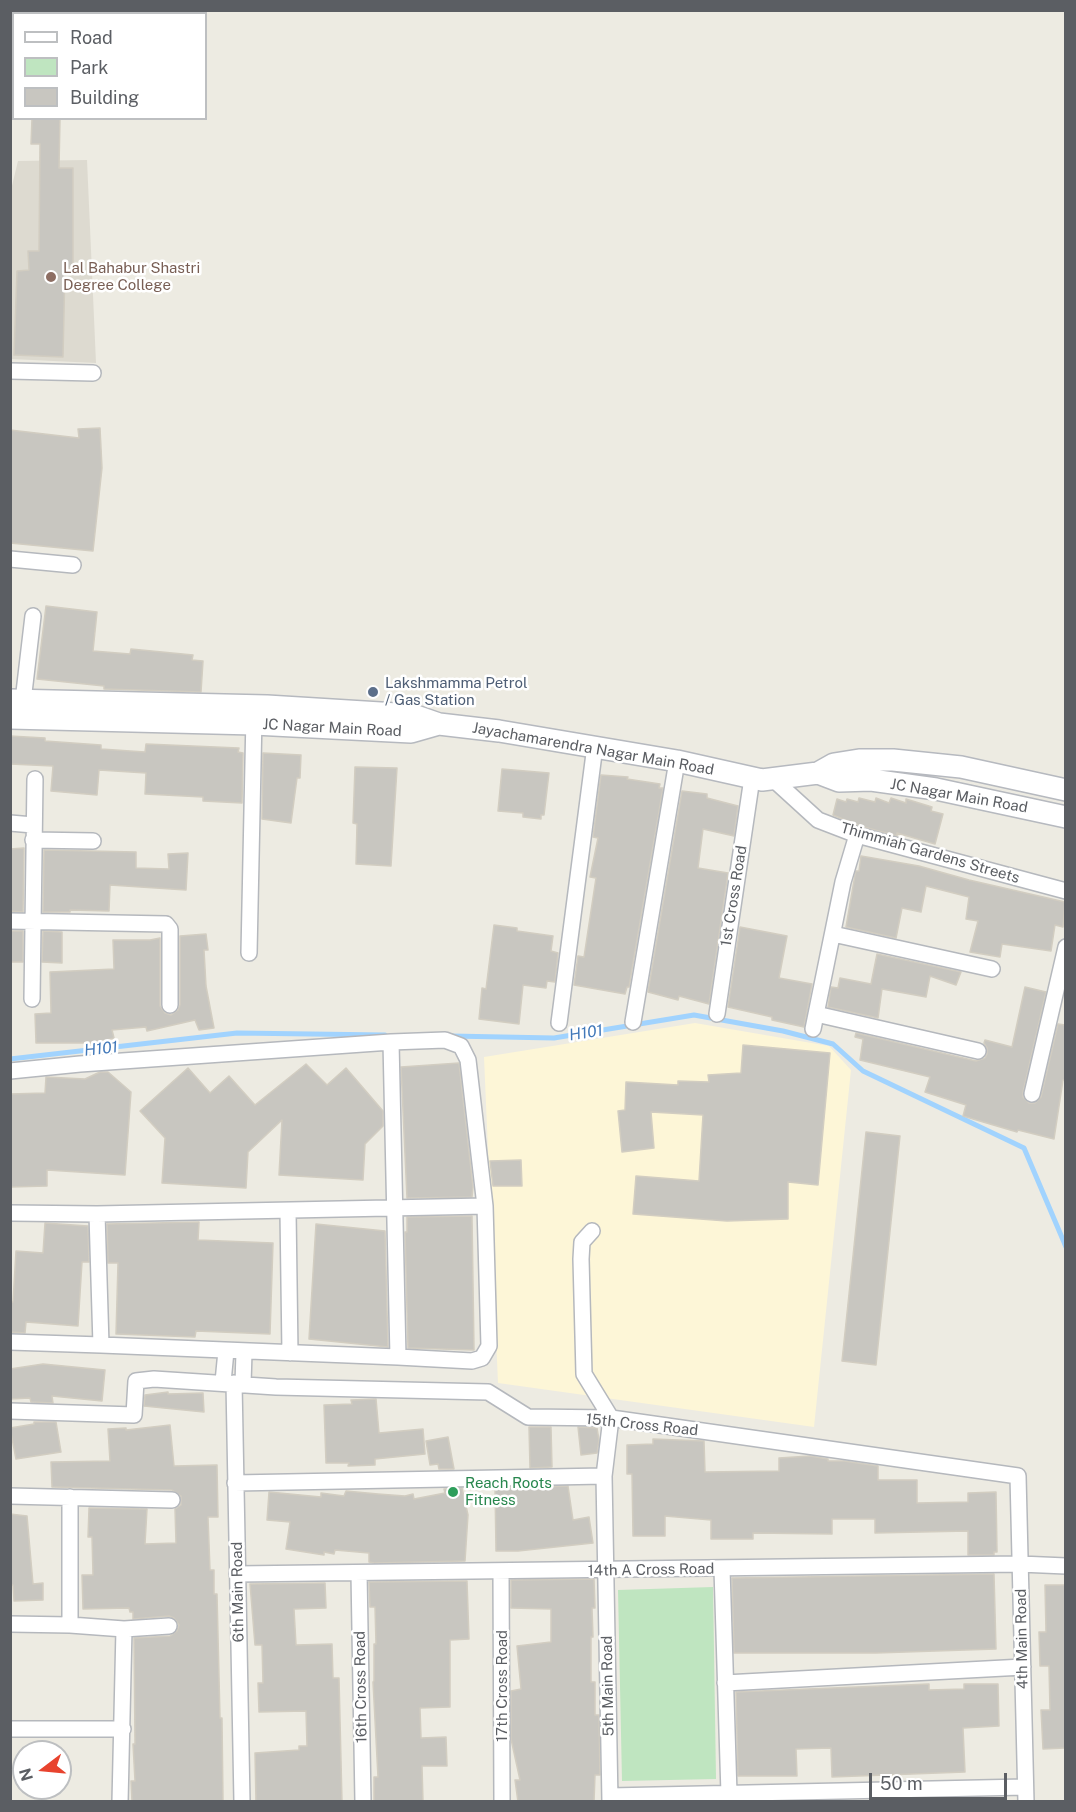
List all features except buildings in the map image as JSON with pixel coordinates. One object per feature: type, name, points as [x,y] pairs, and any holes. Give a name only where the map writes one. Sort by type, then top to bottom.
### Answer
[{"type":"main road","name":"JC Nagar Main Road","points":[[15,706],[109,712],[414,715],[439,724]]},
{"type":"main road","name":"Jayachamarendra Nagar Main Road","points":[[439,724],[677,760],[762,780],[818,773]]},
{"type":"main road","name":"JC Nagar Main Road","points":[[818,773],[834,764],[859,760],[893,760],[961,768],[1065,790]]},
{"type":"main road","name":"JC Nagar Main Road","points":[[818,773],[838,781],[871,780],[936,789],[1065,816]]},
{"type":"street","points":[[10,371],[93,373]]},
{"type":"street","points":[[10,559],[73,565]]},
{"type":"street","points":[[15,706],[33,616]]},
{"type":"street","points":[[249,953],[254,715]]},
{"type":"street","points":[[559,1023],[595,746]]},
{"type":"street","points":[[633,1022],[677,760]]},
{"type":"street","name":"1st Cross Road","points":[[717,1014],[752,778]]},
{"type":"street","points":[[32,999],[35,779]]},
{"type":"street","name":"Thimmiah Gardens Streets","points":[[773,779],[818,820],[857,834],[1065,891]]},
{"type":"street","points":[[10,823],[33,832],[93,841]]},
{"type":"street","points":[[857,834],[843,882],[815,1022],[978,1052]]},
{"type":"street","points":[[10,921],[166,924],[170,929],[170,1005]]},
{"type":"street","points":[[833,934],[992,969]]},
{"type":"street","points":[[1032,1094],[1065,947]]},
{"type":"street","points":[[10,1071],[391,1042],[445,1040],[461,1046],[468,1060],[485,1206],[489,1346],[482,1358],[472,1361],[10,1342]]},
{"type":"street","points":[[391,1042],[398,1357]]},
{"type":"street","points":[[10,1213],[97,1214],[485,1206]]},
{"type":"street","points":[[288,1211],[290,1353]]},
{"type":"street","points":[[97,1214],[101,1346]]},
{"type":"street","points":[[592,1231],[582,1242],[581,1259],[584,1374],[611,1418]]},
{"type":"street","points":[[226,1351],[233,1383]]},
{"type":"street","points":[[233,1383],[244,1352]]},
{"type":"street","name":"15th Cross Road","points":[[10,1411],[134,1415],[136,1381],[154,1379],[276,1387],[488,1392],[528,1417],[611,1418],[1018,1476]]},
{"type":"street","name":"6th Main Road","points":[[233,1383],[242,1802]]},
{"type":"street","name":"5th Main Road","points":[[610,1799],[604,1476],[611,1418]]},
{"type":"street","points":[[235,1484],[604,1476]]},
{"type":"street","name":"4th Main Road","points":[[1018,1476],[1025,1794]]},
{"type":"street","points":[[10,1496],[172,1500]]},
{"type":"street","points":[[70,1497],[70,1625]]},
{"type":"street","name":"14th A Cross Road","points":[[237,1574],[1020,1564],[1065,1566]]},
{"type":"street","points":[[722,1569],[729,1794]]},
{"type":"street","name":"17th Cross Road","points":[[501,1571],[502,1802]]},
{"type":"street","name":"16th Cross Road","points":[[359,1573],[363,1802]]},
{"type":"street","points":[[10,1624],[124,1629],[169,1626]]},
{"type":"street","points":[[120,1802],[124,1629]]},
{"type":"street","points":[[725,1683],[1023,1667]]},
{"type":"street","points":[[10,1729],[123,1729]]},
{"type":"street","points":[[610,1799],[729,1794],[1025,1794]]},
{"type":"shaded area","name":"Lal Bahabur Shastri Degree College","points":[[87,160],[96,363],[11,359],[10,194],[18,161]]},
{"type":"shaded area","points":[[695,1023],[829,1046],[851,1070],[814,1427],[498,1383],[484,1057]]},
{"type":"green space","points":[[713,1587],[716,1779],[622,1781],[618,1590]]},
{"type":"waterway","name":"H101","points":[[451,1036],[554,1038],[694,1015],[783,1031],[833,1044],[863,1071],[1024,1148],[1066,1247]]},
{"type":"waterway","name":"H101","points":[[10,1059],[237,1033],[385,1035]]},
{"type":"place","name":"Lal Bahabur Shastri Degree College","points":[[51,277]]},
{"type":"place","name":"Lakshmamma Petrol / Gas Station","points":[[373,692]]},
{"type":"place","name":"Reach Roots Fitness","points":[[453,1492]]}]
